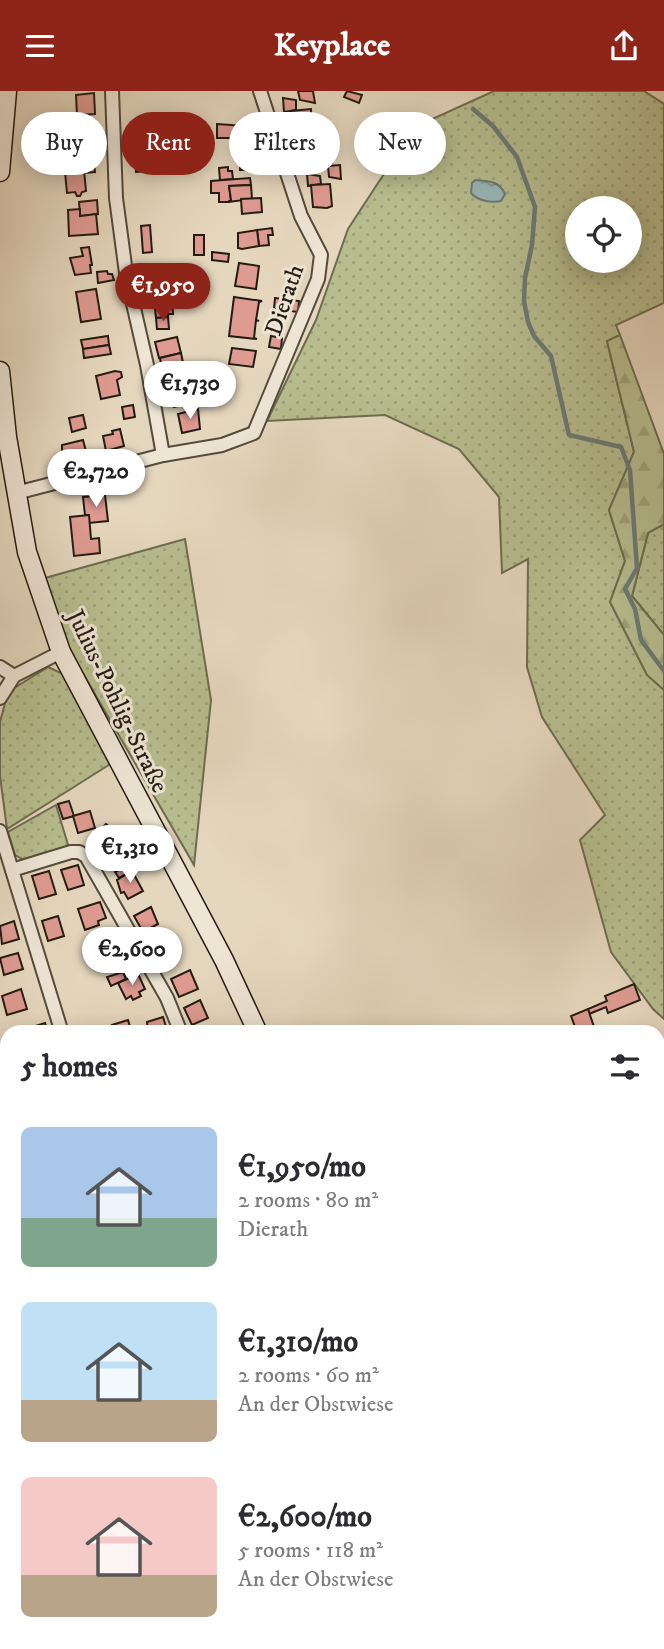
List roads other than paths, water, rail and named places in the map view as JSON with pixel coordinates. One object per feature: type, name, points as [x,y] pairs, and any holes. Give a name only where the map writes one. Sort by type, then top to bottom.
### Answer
[{"type":"street","points":[[0,172],[7,91]]},
{"type":"street","points":[[113,91],[116,198],[126,273],[147,365],[163,455]]},
{"type":"street","name":"Dierath","points":[[16,493],[163,455],[222,445],[254,433],[318,279],[321,255],[300,216],[260,91]]},
{"type":"street","name":"Julius-Pohlig-Straße","points":[[0,371],[16,493],[27,552],[61,652],[224,960],[254,1025]]},
{"type":"street","points":[[0,698],[14,676],[61,652]]},
{"type":"street","points":[[0,667],[14,676]]},
{"type":"street","points":[[0,831],[60,1025]]},
{"type":"street","points":[[12,870],[71,852],[86,856],[167,998],[178,1025]]},
{"type":"water","points":[[475,180],[489,181],[500,186],[505,194],[501,201],[485,201],[474,196],[471,193]]},
{"type":"waterway","points":[[473,109],[493,126],[517,157],[535,207],[524,301],[534,336],[551,356],[569,435],[621,447],[630,470],[637,568],[625,589],[635,609],[641,640],[664,671]]}]
